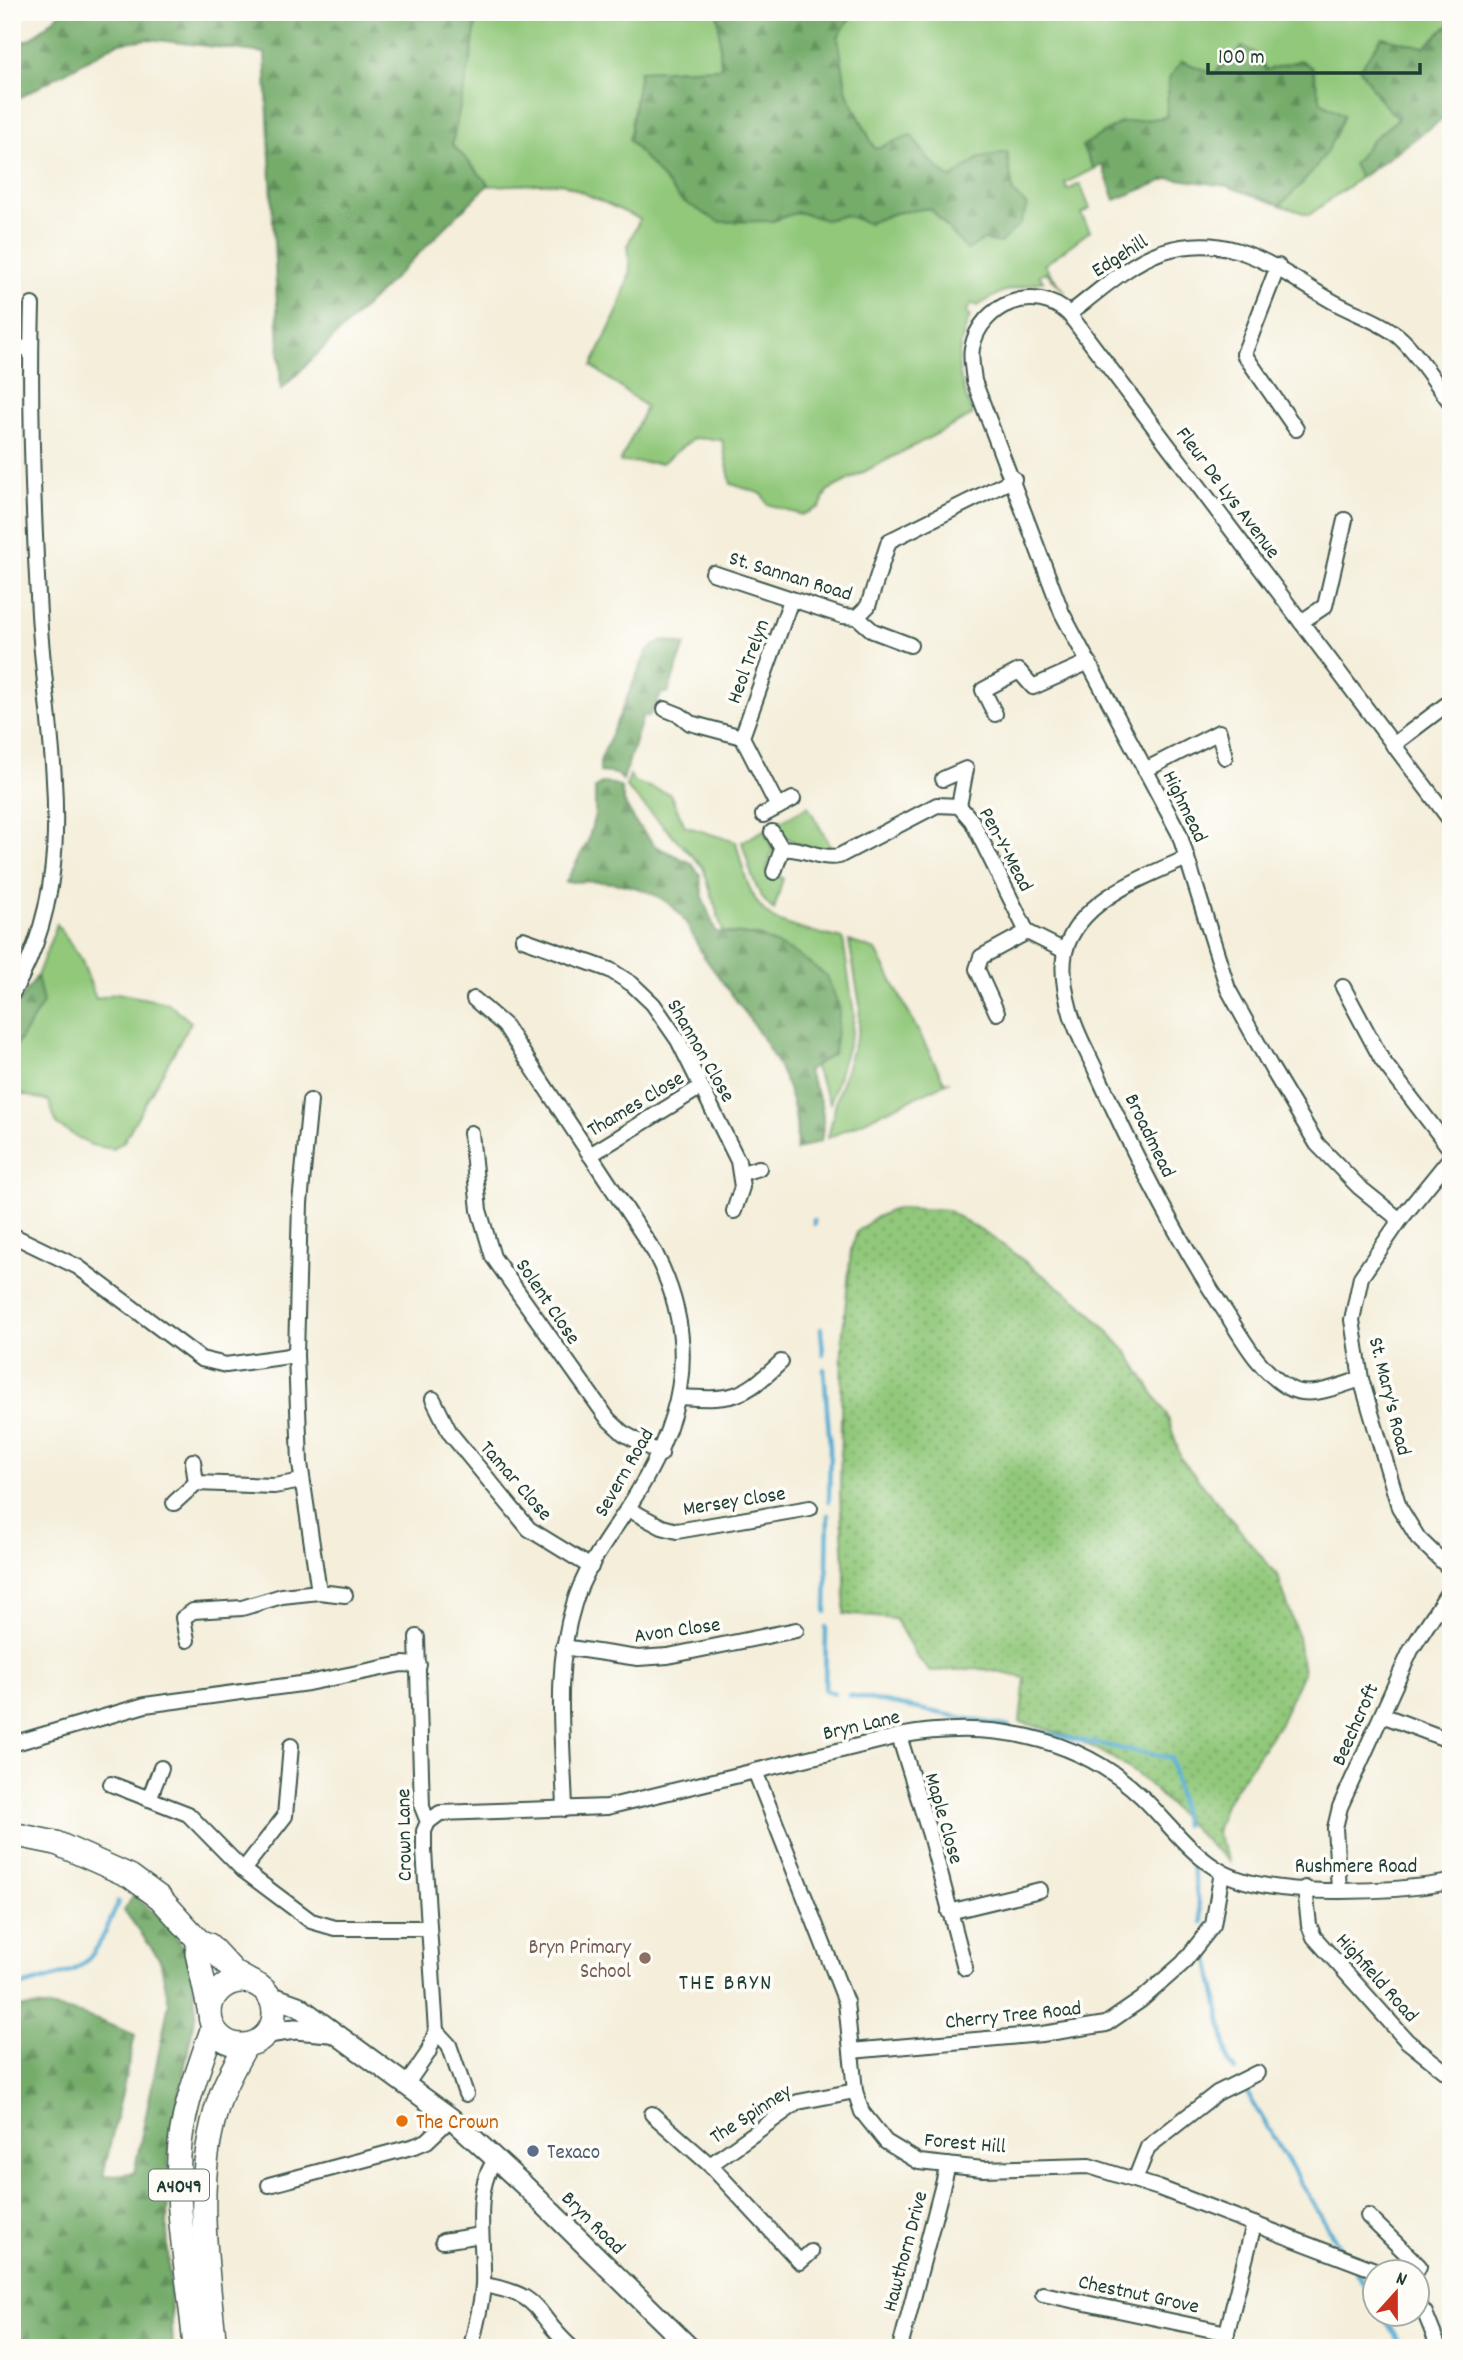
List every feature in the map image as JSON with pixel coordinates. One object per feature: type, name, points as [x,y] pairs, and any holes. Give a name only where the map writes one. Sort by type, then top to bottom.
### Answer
[{"type":"main road","points":[[12,1834],[56,1843],[130,1876],[160,1898],[199,1941],[209,1945],[235,1973],[251,1982],[270,1996],[275,2011],[268,2033],[259,2041],[246,2045],[225,2040],[212,2022],[211,2005],[221,1989],[229,1983],[251,1982]]},
{"type":"main road","name":"A4049","points":[[195,2348],[180,2202],[179,2154],[188,2103],[212,2022],[197,1953],[199,1941]]},
{"type":"main road","name":"A4049","points":[[215,2348],[203,2222],[204,2161],[220,2095],[246,2045]]},
{"type":"street","name":"Edgehill","points":[[1069,314],[1126,272],[1160,253],[1201,245],[1222,247],[1278,266],[1330,300],[1398,336],[1451,403]]},
{"type":"street","points":[[1278,266],[1244,354],[1296,429]]},
{"type":"street","name":"Fleur De Lys Avenue","points":[[974,381],[972,348],[978,333],[1002,307],[1014,301],[1043,299],[1057,303],[1069,314],[1451,821]]},
{"type":"street","points":[[12,993],[33,956],[43,929],[54,876],[58,834],[34,519],[30,435],[32,305]]},
{"type":"street","points":[[12,346],[31,349]]},
{"type":"street","name":"Highmead","points":[[974,381],[1014,479],[1062,613],[1179,833],[1228,989],[1317,1144],[1359,1187],[1400,1220]]},
{"type":"street","name":"St. Sannan Road","points":[[857,617],[868,606],[889,541],[1014,479]]},
{"type":"street","points":[[1301,622],[1325,606],[1345,520]]},
{"type":"street","name":"St. Sannan Road","points":[[713,573],[791,600],[857,617],[873,631],[910,645]]},
{"type":"street","name":"Heol Trelyn","points":[[778,807],[742,737],[791,600]]},
{"type":"street","points":[[995,714],[983,690],[1019,671],[1033,687],[1088,662]]},
{"type":"street","points":[[1393,745],[1451,701]]},
{"type":"street","name":"Heol Trelyn","points":[[665,709],[690,723],[742,737]]},
{"type":"street","points":[[1145,770],[1219,732],[1225,757]]},
{"type":"street","points":[[943,779],[966,769],[959,806]]},
{"type":"street","points":[[763,815],[793,799]]},
{"type":"street","name":"Pen-Y-Mead","points":[[782,849],[792,847],[825,858],[839,856],[937,805],[959,806],[972,821],[1027,932]]},
{"type":"street","points":[[772,832],[782,849],[774,872]]},
{"type":"street","name":"Broadmead","points":[[1187,858],[1140,878],[1097,904],[1075,931],[1065,951],[1063,981],[1070,1012],[1111,1103],[1187,1255],[1261,1366],[1291,1390],[1313,1392],[1361,1379]]},
{"type":"street","points":[[997,1013],[977,969],[981,957],[1027,932],[1065,951]]},
{"type":"street","name":"Shannon Close","points":[[523,939],[610,970],[643,993],[668,1023],[743,1173]]},
{"type":"street","points":[[1343,987],[1382,1060],[1451,1150]]},
{"type":"street","name":"Severn Road","points":[[474,999],[505,1026],[667,1276],[681,1336],[678,1397],[673,1422],[661,1454],[591,1567],[575,1601],[563,1647],[559,1680],[565,1809]]},
{"type":"street","name":"Thames Close","points":[[590,1155],[701,1087]]},
{"type":"street","points":[[310,1101],[300,1203],[296,1355],[302,1481],[319,1592]]},
{"type":"street","name":"Solent Close","points":[[471,1133],[479,1210],[493,1256],[608,1419],[623,1433],[661,1454]]},
{"type":"street","name":"St. Mary's Road","points":[[1451,1157],[1400,1220],[1362,1277],[1352,1320],[1361,1379],[1399,1507],[1418,1538],[1451,1570]]},
{"type":"street","points":[[734,1211],[742,1187],[743,1173],[759,1168]]},
{"type":"street","points":[[12,1235],[78,1267],[201,1359],[226,1365],[296,1355]]},
{"type":"street","points":[[678,1397],[722,1399],[740,1395],[756,1386],[781,1362]]},
{"type":"street","name":"Tamar Close","points":[[433,1399],[450,1433],[530,1529],[550,1545],[591,1567]]},
{"type":"street","points":[[192,1461],[196,1483]]},
{"type":"street","points":[[174,1503],[196,1483],[274,1486],[302,1481]]},
{"type":"street","name":"Mersey Close","points":[[628,1509],[662,1527],[677,1531],[810,1508]]},
{"type":"street","name":"Beechcroft","points":[[1339,1889],[1335,1828],[1338,1813],[1411,1650],[1451,1588]]},
{"type":"street","points":[[187,1640],[183,1618],[193,1611],[242,1608],[282,1596],[319,1592],[345,1595]]},
{"type":"street","name":"Avon Close","points":[[563,1647],[638,1658],[668,1656],[796,1630]]},
{"type":"street","name":"Crown Lane","points":[[406,2085],[428,2053],[436,2031],[424,1851],[424,1831],[428,1822],[422,1807],[417,1637]]},
{"type":"street","points":[[12,1744],[145,1705],[307,1683],[402,1664],[419,1665]]},
{"type":"street","points":[[1382,1715],[1451,1741]]},
{"type":"street","name":"Bryn Lane","points":[[428,1822],[440,1813],[607,1807],[899,1736],[944,1729],[986,1729],[1027,1736],[1064,1747],[1128,1785],[1196,1852],[1222,1872],[1262,1884]]},
{"type":"street","name":"Maple Close","points":[[899,1736],[930,1835],[965,1968]]},
{"type":"street","points":[[243,1870],[285,1816],[291,1746]]},
{"type":"street","points":[[149,1799],[160,1768]]},
{"type":"street","name":"Forest Hill","points":[[755,1771],[846,2002],[855,2091],[862,2112],[886,2142],[919,2162],[983,2169],[1088,2166],[1135,2180],[1362,2266]]},
{"type":"street","points":[[111,1784],[188,1814],[243,1870],[297,1911],[324,1926],[428,1928]]},
{"type":"street","name":"Cherry Tree Road","points":[[851,2051],[1042,2034],[1106,2024],[1140,2000],[1183,1963],[1213,1925],[1222,1872]]},
{"type":"street","name":"Rushmere Road","points":[[1262,1884],[1339,1889],[1451,1882]]},
{"type":"street","name":"Highfield Road","points":[[1305,1888],[1309,1925],[1314,1937],[1407,2040],[1450,2075]]},
{"type":"street","points":[[949,1912],[1040,1890]]},
{"type":"street","name":"Bryn Road","points":[[270,1996],[298,2006],[329,2032],[451,2118],[497,2158],[690,2348]]},
{"type":"street","name":"Bryn Road","points":[[268,2033],[295,2029],[329,2032]]},
{"type":"street","name":"Crown Lane","points":[[436,2031],[449,2045],[466,2094]]},
{"type":"street","points":[[1135,2180],[1148,2147],[1217,2093],[1257,2073]]},
{"type":"street","name":"The Spinney","points":[[710,2165],[798,2102],[855,2091]]},
{"type":"street","name":"The Spinney","points":[[652,2114],[710,2165],[800,2262],[810,2252]]},
{"type":"street","points":[[269,2185],[415,2146],[427,2141],[451,2118]]},
{"type":"street","points":[[471,2348],[483,2285],[481,2235],[485,2177],[497,2158]]},
{"type":"street","name":"Hawthorn Drive","points":[[900,2348],[948,2165]]},
{"type":"street","points":[[1368,2216],[1411,2258]]},
{"type":"street","points":[[1223,2348],[1254,2224]]},
{"type":"street","points":[[443,2241],[481,2235]]},
{"type":"street","points":[[483,2285],[519,2293],[535,2303],[563,2345]]},
{"type":"street","name":"Chestnut Grove","points":[[1043,2294],[1227,2333]]},
{"type":"street","points":[[1431,2328],[1439,2348]]},
{"type":"green space","points":[[62,12],[476,12],[470,62],[452,144],[489,184],[281,390],[265,53],[149,39],[118,43],[19,98],[12,99],[12,45],[31,39]]},
{"type":"green space","points":[[476,12],[718,12],[722,68],[640,71],[772,221],[798,212],[826,220],[845,215],[868,223],[895,213],[931,208],[983,240],[1020,224],[1027,206],[1013,192],[1007,153],[979,158],[951,179],[929,160],[911,135],[875,149],[847,93],[838,37],[854,12],[1451,12],[1451,23],[1424,47],[1379,99],[1398,119],[1372,140],[1354,164],[1360,178],[1309,215],[1280,205],[1318,164],[1343,115],[1321,102],[1312,68],[1301,60],[1266,70],[1257,55],[1224,61],[1214,74],[1197,70],[1169,78],[1167,117],[1120,123],[1082,146],[1094,169],[1065,183],[1068,190],[1080,184],[1090,209],[1081,214],[1090,231],[1044,265],[1065,292],[1046,272],[1039,275],[1043,281],[1002,292],[977,306],[972,303],[966,312],[970,316],[961,343],[959,366],[963,388],[973,415],[827,491],[820,507],[802,515],[767,504],[762,494],[731,484],[722,440],[694,438],[662,463],[620,462],[646,407],[592,366],[618,310],[630,273],[628,244],[640,219],[562,183],[487,186],[452,144],[470,62]]},
{"type":"green space","points":[[718,12],[854,12],[838,37],[847,93],[875,149],[911,135],[929,160],[951,179],[979,158],[1007,152],[1013,192],[1027,206],[1020,224],[1000,243],[983,240],[967,250],[930,208],[895,213],[868,223],[845,215],[826,220],[798,212],[772,221],[719,222],[681,200],[629,140],[640,71],[721,68]]},
{"type":"green space","points":[[1451,23],[1451,113],[1360,178],[1353,164],[1372,140],[1398,119],[1379,99],[1360,69],[1382,37],[1424,47]]},
{"type":"green space","points":[[1243,46],[1257,55],[1266,70],[1301,60],[1312,68],[1321,102],[1344,115],[1332,142],[1310,175],[1280,205],[1227,186],[1170,178],[1115,200],[1102,165],[1094,169],[1082,146],[1120,123],[1166,117],[1169,78],[1182,61],[1214,74]]},
{"type":"green space","points":[[663,640],[685,645],[668,693],[662,693],[649,716],[643,716],[623,780],[617,774],[600,772],[600,761],[647,651]]},
{"type":"green space","points":[[630,775],[634,782],[670,794],[685,826],[736,842],[752,892],[770,916],[794,927],[843,939],[854,1014],[852,1032],[830,1103],[814,1066],[834,1052],[759,936],[723,932],[703,867],[626,787]]},
{"type":"green space","points":[[602,783],[621,788],[624,802],[636,823],[655,846],[691,863],[700,875],[703,899],[716,932],[759,936],[797,954],[827,976],[840,1009],[834,1053],[807,1071],[821,1104],[821,1141],[796,1150],[796,1124],[782,1073],[754,1025],[707,961],[679,913],[649,892],[622,884],[566,882],[588,841],[595,814],[595,789]]},
{"type":"green space","points":[[808,806],[833,851],[801,845],[787,838],[776,827],[765,832],[773,851],[766,871],[783,878],[774,910],[757,888],[742,842]]},
{"type":"green space","points":[[57,924],[82,961],[96,999],[117,993],[168,1003],[191,1022],[124,1141],[113,1149],[91,1145],[57,1125],[49,1101],[12,1092],[12,1052],[43,1003],[37,976]]},
{"type":"green space","points":[[849,941],[876,950],[944,1081],[948,1082],[828,1138],[837,1098],[859,1029],[860,1005]]},
{"type":"green space","points":[[37,976],[43,1003],[12,1052],[12,1013]]},
{"type":"green space","points":[[897,1208],[947,1210],[996,1240],[1083,1305],[1128,1353],[1167,1415],[1181,1459],[1278,1576],[1298,1637],[1303,1673],[1280,1723],[1225,1804],[1216,1832],[1229,1861],[1202,1838],[1152,1787],[1125,1766],[1074,1739],[1020,1722],[1025,1678],[983,1669],[930,1671],[917,1657],[895,1619],[844,1614],[845,1579],[840,1495],[842,1341],[851,1250],[857,1232],[874,1218]]},
{"type":"green space","points":[[133,1895],[166,1923],[184,1948],[192,1974],[196,2011],[169,2146],[167,2230],[173,2348],[12,2348],[12,2009],[59,2009],[90,2017],[135,2035],[103,2176],[134,2173],[169,2003],[160,1960],[124,1910]]},
{"type":"waterway","points":[[821,1329],[823,1354]]},
{"type":"waterway","points":[[824,1369],[830,1447],[829,1501]]},
{"type":"waterway","points":[[826,1612],[828,1515]]},
{"type":"waterway","points":[[826,1627],[825,1691],[834,1693]]},
{"type":"waterway","points":[[849,1695],[1009,1727]]},
{"type":"waterway","points":[[1032,1731],[1171,1758],[1184,1825]]},
{"type":"waterway","points":[[1191,1860],[1202,1922]]},
{"type":"waterway","points":[[12,1989],[81,1965],[99,1944],[118,1902]]},
{"type":"waterway","points":[[1207,1949],[1229,2062],[1235,2071]]},
{"type":"waterway","points":[[1246,2091],[1343,2253]]},
{"type":"waterway","points":[[1356,2272],[1362,2282]]},
{"type":"waterway","points":[[1391,2328],[1403,2348]]},
{"type":"place","name":"Bryn Primary School","points":[[645,1958]]},
{"type":"place","name":"The Crown","points":[[402,2121]]},
{"type":"place","name":"Texaco","points":[[533,2151]]},
{"type":"district","name":"THE BRYN","points":[[726,1981]]}]
